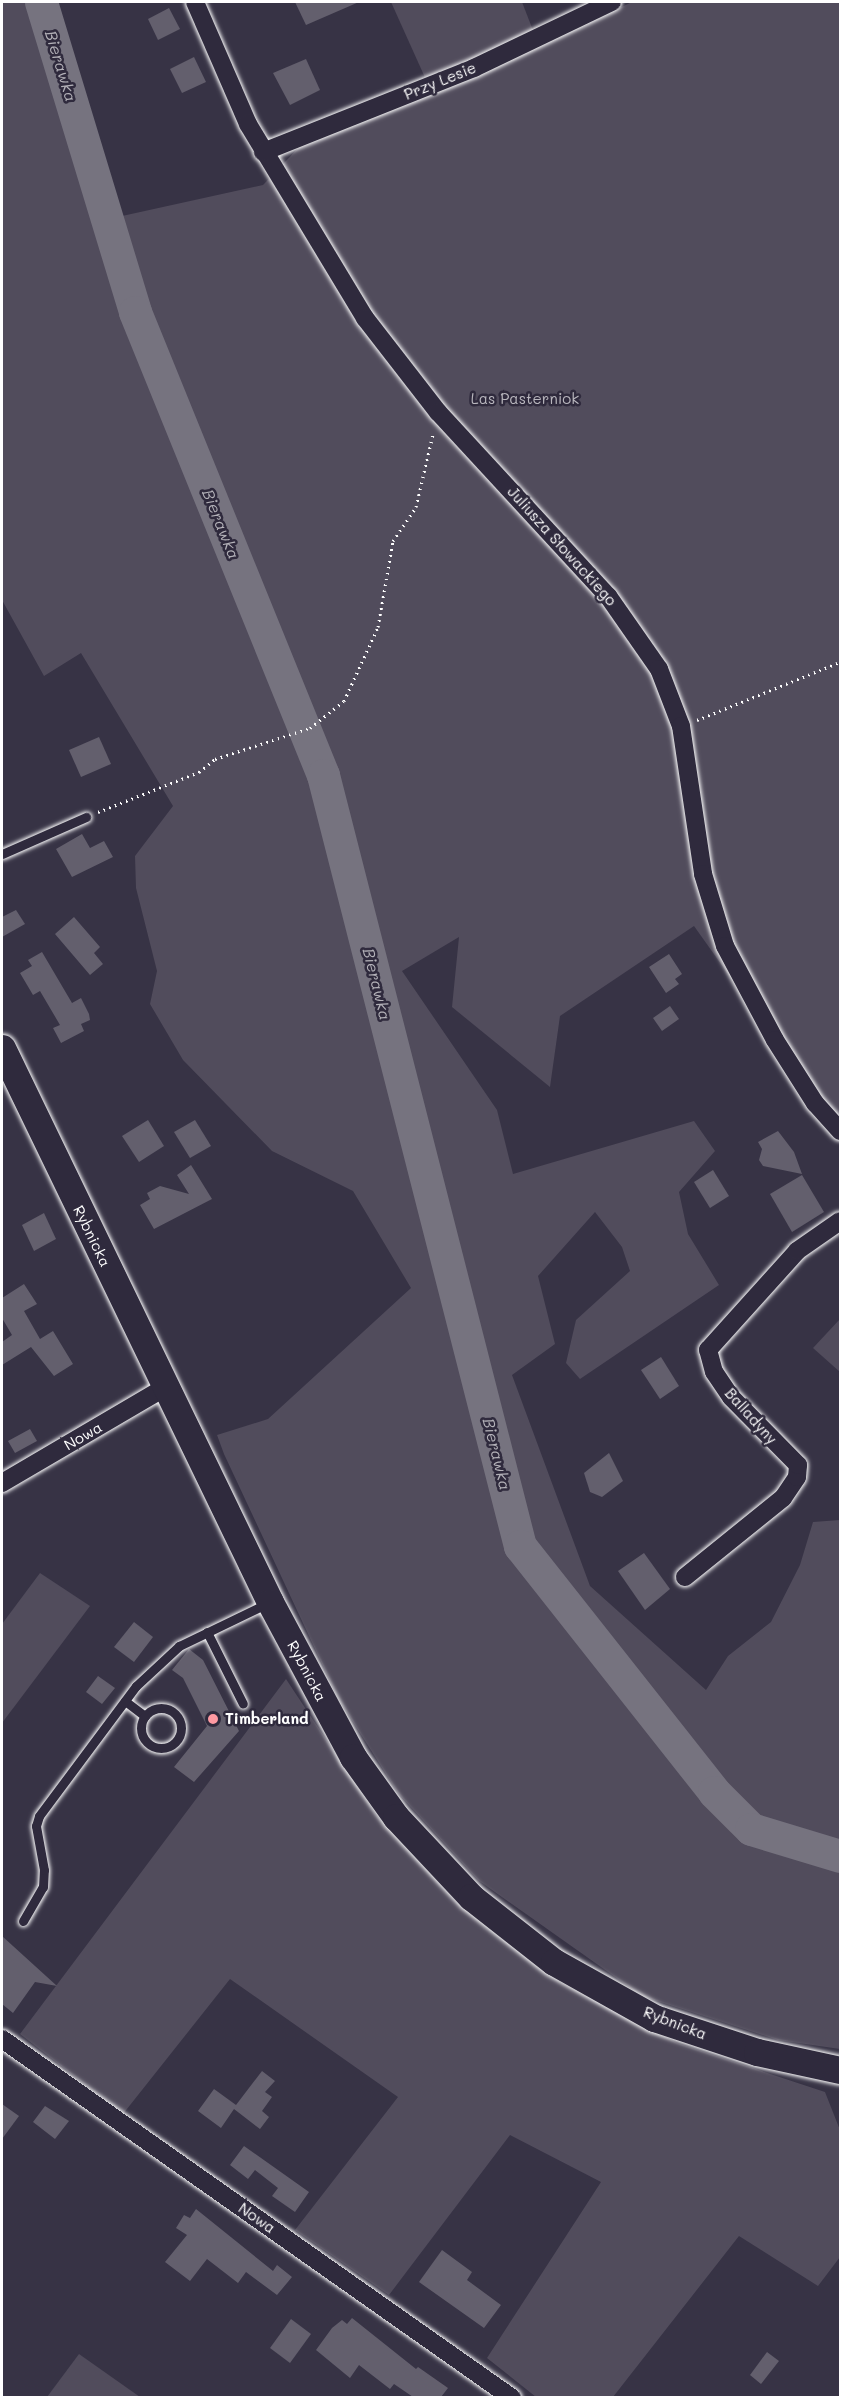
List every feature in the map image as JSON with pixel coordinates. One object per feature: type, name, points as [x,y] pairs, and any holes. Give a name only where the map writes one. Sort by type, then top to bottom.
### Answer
[{"type":"main road","name":"Rybnicka","points":[[2,1047],[270,1602],[353,1757],[396,1817],[471,1897],[554,1962],[654,2018],[757,2052],[840,2070]]},
{"type":"street","name":"Juliusza Słowackiego","points":[[195,2],[263,152],[365,318],[438,412],[608,596],[658,669],[681,726],[703,874],[725,946],[774,1040],[815,1103],[840,1131]]},
{"type":"street","name":"Przy Lesie","points":[[263,152],[474,68],[612,2]]},
{"type":"street","name":"Balladyny","points":[[685,1577],[783,1498],[797,1477],[798,1466],[730,1397],[714,1372],[708,1350],[797,1251],[840,1221]]},
{"type":"street","name":"Nowa","points":[[2,1483],[165,1388]]},
{"type":"street","name":"Nowa","points":[[2,2039],[512,2397]]},
{"type":"lane","points":[[2,854],[86,818]]},
{"type":"lane","points":[[23,1921],[43,1887],[44,1870],[36,1826],[39,1816],[125,1701],[165,1657],[207,1632],[270,1602]]},
{"type":"lane","points":[[207,1632],[243,1704]]},
{"type":"lane","points":[[125,1701],[145,1716]]},
{"type":"lane","points":[[162,1708],[174,1712],[182,1728],[177,1740],[165,1748],[146,1741],[141,1729],[145,1716],[162,1708]]},
{"type":"path","points":[[86,818],[199,772],[215,759],[310,728],[344,701],[363,664],[378,627],[393,541],[416,507],[438,412]]},
{"type":"path","points":[[681,726],[840,662]]},
{"type":"green space","name":"Las Pasterniok","points":[[2,2],[36,2],[157,385],[209,525],[206,474],[113,218],[263,185],[305,141],[507,62],[632,2],[840,2],[840,1120],[775,1040],[694,926],[560,1016],[550,1087],[452,1007],[459,937],[402,971],[497,1110],[513,1174],[694,1121],[715,1151],[679,1192],[688,1234],[719,1285],[580,1379],[566,1363],[576,1320],[630,1271],[622,1247],[595,1212],[538,1276],[555,1344],[512,1375],[590,1586],[706,1690],[728,1656],[771,1622],[800,1565],[813,1522],[840,1520],[840,2049],[778,2040],[642,1996],[478,1880],[398,1793],[338,1698],[224,1454],[217,1435],[268,1419],[411,1288],[353,1191],[272,1151],[183,1060],[150,1004],[157,971],[136,888],[135,856],[173,806],[81,653],[44,676],[2,600]]},
{"type":"green space","points":[[391,2],[522,2],[534,33],[427,82]]},
{"type":"green space","points":[[840,1319],[840,1372],[813,1348]]},
{"type":"green space","points":[[40,1573],[90,1606],[2,1723],[2,1624]]},
{"type":"green space","points":[[286,1679],[376,1815],[457,1903],[561,1983],[677,2043],[825,2092],[840,2130],[840,2257],[818,2286],[739,2236],[613,2397],[536,2397],[487,2358],[601,2182],[510,2135],[389,2295],[295,2230],[398,2097],[230,1979],[123,2114],[20,2034]]},
{"type":"green space","points":[[79,2354],[140,2397],[47,2397]]},
{"type":"building","points":[[295,2],[359,2],[306,25]]},
{"type":"building","points":[[169,8],[180,29],[158,40],[148,19]]},
{"type":"building","points":[[194,57],[206,82],[182,93],[170,69]]},
{"type":"building","points":[[306,59],[320,90],[290,105],[273,73]]},
{"type":"building","points":[[99,737],[111,764],[81,777],[69,750]]},
{"type":"building","points":[[82,834],[90,848],[104,841],[113,857],[72,877],[56,849]]},
{"type":"building","points":[[16,910],[25,924],[2,937],[2,917]]},
{"type":"building","points":[[74,917],[100,947],[94,953],[103,964],[90,975],[55,934]]},
{"type":"building","points":[[42,952],[72,1003],[81,998],[89,1014],[90,1020],[81,1024],[84,1031],[61,1043],[53,1028],[60,1025],[40,991],[33,995],[20,973],[32,966],[28,960]]},
{"type":"building","points":[[669,954],[682,974],[675,979],[679,984],[666,993],[649,967]]},
{"type":"building","points":[[670,1006],[679,1019],[662,1031],[653,1018]]},
{"type":"building","points":[[148,1120],[164,1146],[139,1162],[122,1136]]},
{"type":"building","points":[[195,1120],[211,1146],[190,1158],[174,1132]]},
{"type":"building","points":[[778,1131],[794,1152],[802,1174],[763,1166],[759,1160],[762,1149],[758,1142]]},
{"type":"building","points":[[191,1165],[212,1199],[154,1229],[140,1205],[150,1199],[147,1193],[160,1186],[189,1194],[177,1175]]},
{"type":"building","points":[[713,1170],[729,1196],[710,1208],[694,1182]]},
{"type":"building","points":[[802,1175],[824,1212],[792,1232],[770,1194]]},
{"type":"building","points":[[44,1213],[56,1239],[34,1251],[22,1225]]},
{"type":"building","points":[[24,1284],[37,1304],[24,1311],[40,1339],[53,1331],[73,1364],[54,1376],[31,1347],[2,1365],[2,1342],[12,1335],[2,1318],[2,1298]]},
{"type":"building","points":[[661,1357],[679,1386],[660,1399],[641,1370]]},
{"type":"building","points":[[30,1429],[37,1441],[15,1453],[8,1441]]},
{"type":"building","points":[[609,1453],[623,1481],[602,1497],[590,1492],[584,1473]]},
{"type":"building","points":[[644,1553],[670,1589],[645,1610],[618,1571]]},
{"type":"building","points":[[134,1622],[153,1637],[134,1662],[114,1647]]},
{"type":"building","points":[[189,1649],[203,1660],[239,1731],[194,1782],[174,1767],[207,1726],[183,1678],[172,1670]]},
{"type":"building","points":[[98,1676],[115,1688],[102,1704],[86,1692]]},
{"type":"building","points":[[2,1936],[57,1986],[35,1982],[13,2013],[2,2004]]},
{"type":"building","points":[[262,2071],[275,2081],[265,2092],[272,2097],[262,2111],[269,2117],[260,2129],[234,2109],[221,2128],[198,2111],[214,2089],[236,2105]]},
{"type":"building","points":[[2,2104],[19,2116],[2,2139]]},
{"type":"building","points":[[45,2106],[69,2121],[55,2139],[33,2122]]},
{"type":"building","points":[[244,2146],[309,2192],[295,2212],[272,2196],[278,2188],[255,2170],[248,2179],[230,2165]]},
{"type":"building","points":[[196,2209],[273,2271],[277,2265],[292,2277],[277,2295],[246,2272],[238,2283],[207,2259],[190,2281],[165,2262],[187,2235],[176,2228],[184,2215],[190,2218]]},
{"type":"building","points":[[442,2250],[472,2272],[467,2280],[501,2305],[484,2328],[419,2282]]},
{"type":"building","points":[[352,2318],[416,2369],[418,2367],[448,2388],[441,2397],[413,2397],[394,2384],[390,2389],[359,2365],[350,2378],[316,2350],[332,2328],[342,2320],[347,2324]]},
{"type":"building","points":[[291,2319],[311,2334],[290,2363],[270,2348]]},
{"type":"building","points":[[767,2352],[779,2361],[761,2384],[750,2375]]},
{"type":"waterway","name":"Bierawka","points":[[41,2],[135,312],[323,775],[520,1546],[714,1792],[751,1829],[840,1856]]},
{"type":"place","name":"Timberland","points":[[213,1719]]}]
